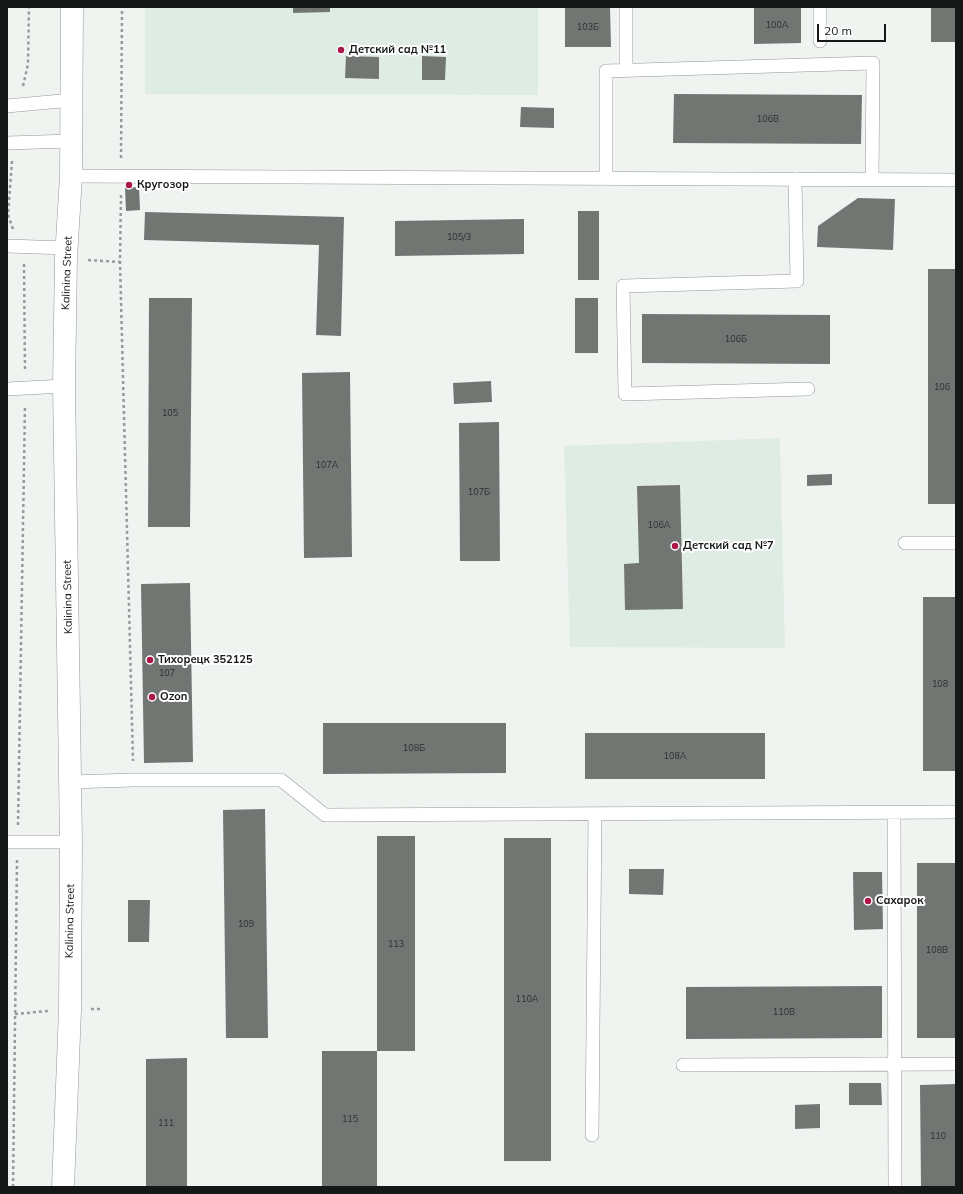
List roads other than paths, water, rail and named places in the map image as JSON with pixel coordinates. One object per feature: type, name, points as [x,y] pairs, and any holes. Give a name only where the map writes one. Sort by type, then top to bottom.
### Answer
[{"type":"street","name":"Kalinina Street","points":[[64,1187],[70,1010],[71,782],[64,386],[67,248],[72,141],[72,7]]},
{"type":"lane","points":[[626,7],[626,71]]},
{"type":"lane","points":[[820,7],[820,41]]},
{"type":"lane","points":[[606,178],[606,71],[873,63],[872,180]]},
{"type":"lane","points":[[7,106],[72,100]]},
{"type":"lane","points":[[7,142],[72,141]]},
{"type":"lane","points":[[71,176],[956,180]]},
{"type":"lane","points":[[795,179],[797,281],[623,286],[625,394],[808,389]]},
{"type":"lane","points":[[7,246],[67,248]]},
{"type":"lane","points":[[7,389],[64,386]]},
{"type":"lane","points":[[905,543],[956,543]]},
{"type":"lane","points":[[71,782],[133,780],[281,780],[325,815],[956,812]]},
{"type":"lane","points":[[894,813],[895,1187]]},
{"type":"lane","points":[[592,1135],[595,814]]},
{"type":"lane","points":[[12,842],[71,842]]},
{"type":"lane","points":[[683,1065],[956,1064]]},
{"type":"place","name":"Детский сад №11","points":[[341,50]]},
{"type":"place","name":"Кругозор","points":[[129,185]]},
{"type":"place","name":"Детский сад №7","points":[[675,546]]},
{"type":"place","name":"Тихорецк 352125","points":[[150,660]]},
{"type":"place","name":"Ozon","points":[[152,697]]},
{"type":"place","name":"Сахарок","points":[[868,901]]}]
